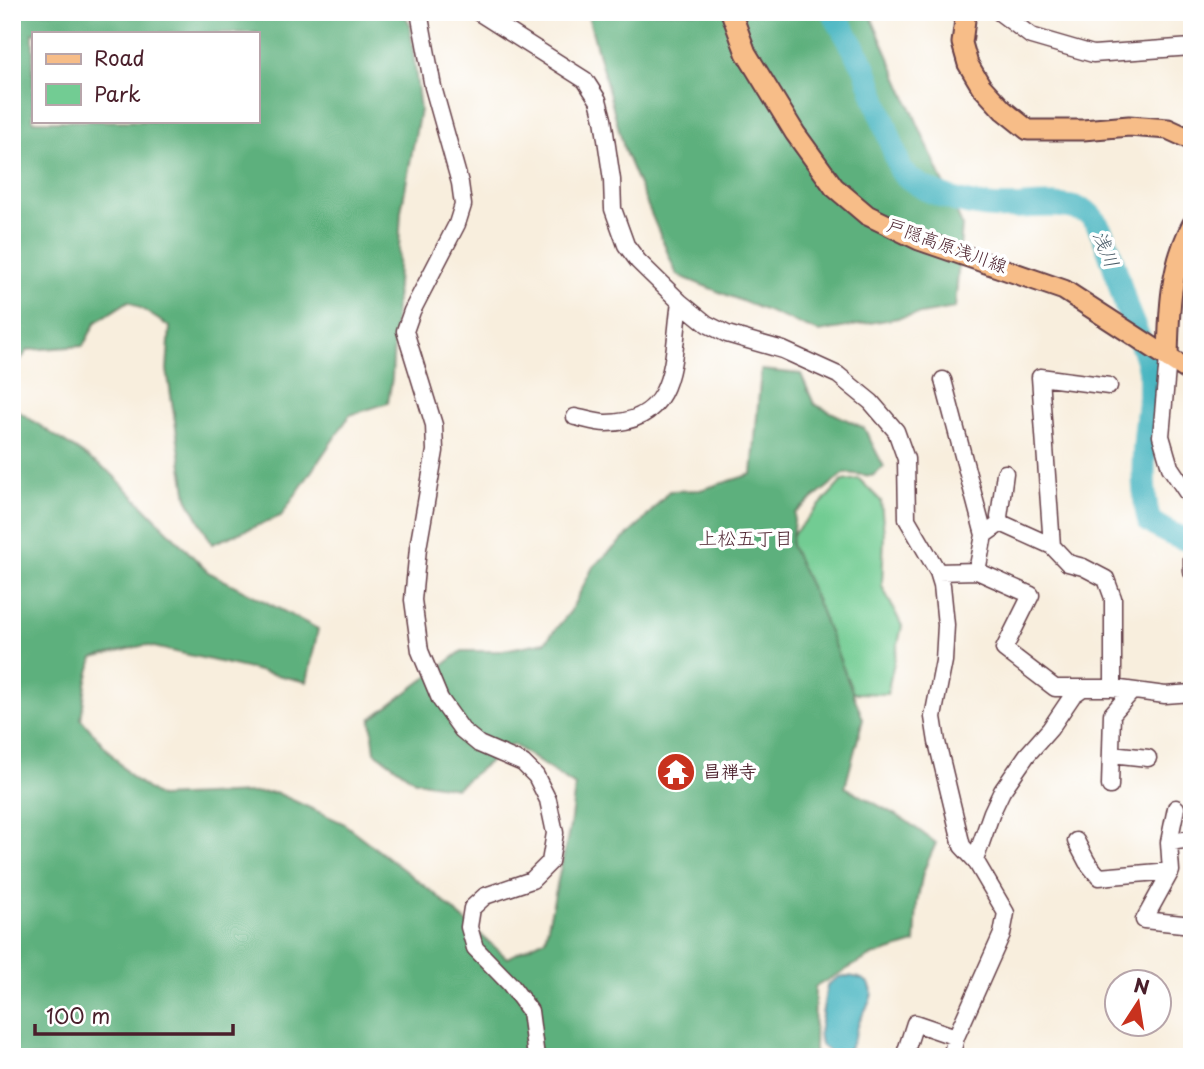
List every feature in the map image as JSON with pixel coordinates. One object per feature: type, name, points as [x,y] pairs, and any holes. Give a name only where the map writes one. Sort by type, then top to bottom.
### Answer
[{"type":"main road","name":"戸隠高原浅川線","points":[[731,12],[746,53],[795,133],[834,187],[866,215],[919,240],[1063,290],[1192,373]]},
{"type":"main road","points":[[966,12],[962,43],[968,64],[981,86],[1003,110],[1028,131],[1129,126],[1168,129],[1192,140]]},
{"type":"main road","points":[[1162,354],[1175,268],[1192,225]]},
{"type":"street","points":[[419,12],[433,86],[460,183],[463,205],[457,224],[412,311],[405,331],[434,425],[435,451],[418,548],[413,600],[420,651],[440,699],[462,730],[479,744],[523,763],[536,776],[548,800],[555,833],[550,862],[532,880],[485,896],[472,908],[468,927],[475,948],[510,984],[530,1011],[536,1057]]},
{"type":"street","points":[[478,12],[585,80],[598,100],[604,119],[613,209],[626,245],[638,261],[707,324],[727,334],[782,350],[838,376],[871,402],[896,431],[904,449],[907,519],[938,572],[942,585],[946,625],[944,661],[933,717],[956,827],[962,846],[975,860],[1006,913],[1005,925],[956,1037],[951,1057]]},
{"type":"street","points":[[999,12],[1031,36],[1093,54],[1192,47]]},
{"type":"street","points":[[575,417],[605,424],[641,417],[657,405],[667,388],[680,302]]},
{"type":"street","points":[[1162,354],[1161,436],[1170,467],[1192,500]]},
{"type":"street","points":[[1052,546],[1040,377],[1109,386]]},
{"type":"street","points":[[943,380],[984,535],[977,571]]},
{"type":"street","points":[[1005,473],[999,517],[1001,523],[1052,546],[1068,563],[1083,567],[1105,579],[1112,598],[1112,688]]},
{"type":"street","points":[[984,535],[1001,523]]},
{"type":"street","points":[[1191,559],[1192,572]]},
{"type":"street","points":[[938,572],[977,571],[1031,595],[1004,649],[1055,688],[1112,688],[1164,695],[1192,693]]},
{"type":"street","points":[[975,860],[1002,791],[1073,695],[1083,688]]},
{"type":"street","points":[[1110,786],[1112,714],[1132,691]]},
{"type":"street","points":[[1111,754],[1147,758]]},
{"type":"street","points":[[1176,808],[1169,842],[1171,872],[1144,920],[1192,926]]},
{"type":"street","points":[[1169,842],[1192,839]]},
{"type":"street","points":[[1076,841],[1099,877],[1171,872]]},
{"type":"street","points":[[904,1057],[915,1023],[956,1037]]},
{"type":"green space","points":[[12,12],[403,12],[410,24],[420,110],[401,211],[392,378],[388,403],[350,415],[281,516],[212,544],[187,498],[167,370],[170,327],[129,301],[96,322],[83,346],[28,350],[12,371]]},
{"type":"green space","points":[[587,12],[869,12],[962,225],[955,308],[819,332],[677,275],[625,152]]},
{"type":"green space","points":[[761,370],[801,374],[814,404],[864,428],[884,467],[872,476],[845,473],[795,513],[791,545],[818,604],[863,719],[845,787],[905,820],[936,843],[923,872],[917,903],[915,943],[869,957],[815,987],[814,1053],[825,1057],[12,1057],[12,407],[111,473],[208,572],[318,629],[307,682],[145,645],[93,658],[81,719],[131,777],[159,797],[275,792],[343,823],[435,894],[507,958],[545,939],[570,826],[575,786],[512,744],[456,788],[415,781],[375,752],[371,719],[462,651],[499,651],[545,642],[570,612],[593,567],[644,520],[669,491],[700,490],[752,474]]},
{"type":"green space","points":[[859,479],[881,501],[884,535],[882,586],[902,626],[887,694],[855,693],[836,687],[787,541],[842,481]]},
{"type":"water","points":[[845,976],[864,980],[872,992],[853,1041],[841,1056],[831,1053],[821,1045],[819,1033],[827,985]]},
{"type":"waterway","name":"浅川","points":[[833,12],[865,68],[901,171],[910,179],[932,192],[969,204],[994,207],[1050,205],[1073,208],[1084,211],[1099,227],[1149,369],[1150,388],[1144,445],[1145,496],[1149,521],[1175,535],[1192,540]]},
{"type":"place","name":"昌禅寺","points":[[676,772]]},
{"type":"district","name":"上松五丁目","points":[[746,538]]}]
